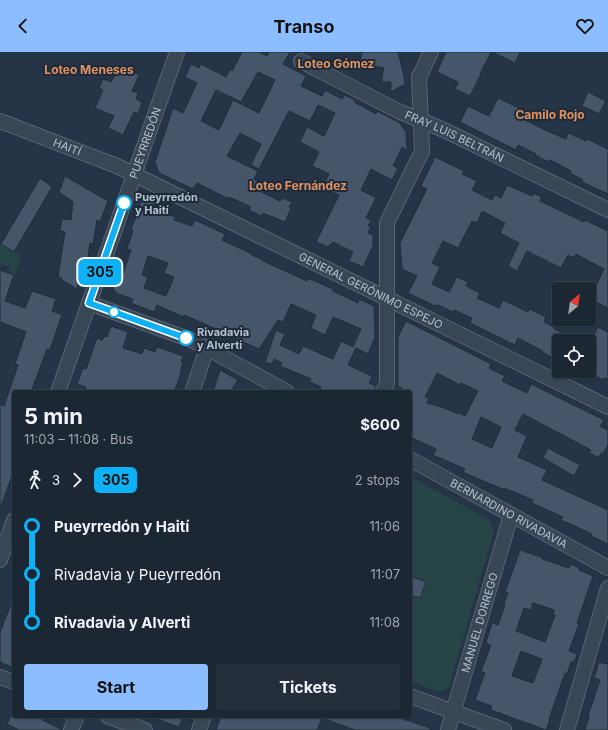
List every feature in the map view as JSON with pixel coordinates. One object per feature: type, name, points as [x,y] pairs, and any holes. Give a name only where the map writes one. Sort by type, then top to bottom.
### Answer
[{"type":"street","name":"PUEYRREDÓN","points":[[59,390],[177,52]]},
{"type":"street","points":[[384,390],[387,383],[387,224],[422,151],[419,77],[431,52]]},
{"type":"street","name":"FRAY LUIS BELTRÁN","points":[[301,61],[398,111],[451,133],[608,210]]},
{"type":"street","name":"HAITÍ","points":[[0,121],[117,166],[134,175]]},
{"type":"street","name":"GENERAL GERÓNIMO ESPEJO","points":[[134,175],[608,407]]},
{"type":"street","points":[[89,303],[194,341],[283,390]]},
{"type":"street","points":[[193,390],[207,348]]},
{"type":"street","name":"BERNARDINO RIVADAVIA","points":[[412,460],[608,568]]},
{"type":"street","name":"MANUEL DORREGO","points":[[448,730],[511,515]]},
{"type":"street","points":[[0,560],[12,526]]},
{"type":"street","points":[[566,730],[608,588]]},
{"type":"street","points":[[0,677],[12,681]]},
{"type":"street","points":[[412,697],[504,730]]},
{"type":"street","points":[[71,730],[76,718]]},
{"type":"street","points":[[112,718],[145,730]]},
{"type":"street","points":[[199,730],[203,718]]},
{"type":"green space","points":[[0,244],[21,256],[15,274],[8,271],[10,267],[2,264],[0,269]]},
{"type":"green space","points":[[412,477],[489,520],[494,531],[449,687],[439,692],[412,682]]},
{"type":"building","points":[[242,52],[259,52],[267,56],[269,52],[290,52],[283,64],[306,76],[301,86],[322,96],[325,90],[342,99],[344,95],[355,100],[354,102],[376,114],[377,111],[400,123],[406,132],[407,150],[402,147],[393,166],[398,168],[392,180],[371,169],[361,190],[376,198],[366,218],[371,220],[368,226],[371,227],[368,233],[373,235],[373,246],[363,267],[349,261],[353,252],[333,242],[332,245],[330,244],[328,247],[316,242],[339,195],[322,188],[329,174],[312,166],[319,152],[300,142],[307,127],[324,136],[335,113],[318,105],[310,121],[289,111],[259,169],[251,165],[261,144],[240,133],[227,156],[258,171],[254,179],[258,181],[254,188],[280,201],[282,198],[292,202],[285,222],[263,213],[261,216],[249,210],[251,207],[229,197],[229,199],[197,183],[193,189],[159,173],[155,162],[173,108],[183,113],[197,83],[185,77],[191,64],[199,68],[201,64],[226,77],[230,69],[232,71]],"holes":[[[258,72],[275,80],[259,113],[233,100],[219,130],[201,121],[216,90],[241,102]]]},
{"type":"building","points":[[362,52],[398,52],[405,84],[391,92],[391,82],[382,82],[384,68],[360,63]]},
{"type":"building","points":[[446,52],[491,52],[470,96],[455,89],[458,82],[437,72]]},
{"type":"building","points":[[492,52],[520,52],[515,63]]},
{"type":"building","points":[[120,66],[139,75],[132,91],[138,93],[136,99],[142,102],[138,114],[134,112],[123,135],[108,128],[114,116],[95,108],[103,90],[99,88],[103,79],[111,82]]},
{"type":"building","points":[[588,92],[606,101],[599,114],[582,106]]},
{"type":"building","points":[[498,98],[521,109],[517,116],[547,131],[566,139],[568,133],[586,141],[587,139],[608,149],[608,194],[582,182],[583,180],[570,173],[571,171],[550,160],[549,162],[518,145],[516,150],[460,122],[468,106],[489,116]]},
{"type":"building","points":[[435,157],[464,171],[462,174],[477,181],[472,190],[492,200],[495,195],[501,198],[507,185],[532,196],[534,193],[542,197],[540,201],[584,222],[585,220],[608,231],[608,308],[596,302],[596,286],[604,269],[576,254],[574,258],[568,255],[561,268],[527,251],[517,271],[508,266],[519,243],[500,233],[505,223],[482,211],[477,223],[472,221],[458,248],[443,241],[432,263],[440,267],[432,284],[449,292],[457,277],[468,282],[466,286],[480,293],[477,298],[499,308],[503,300],[528,312],[529,309],[546,317],[544,322],[564,334],[552,334],[552,357],[518,338],[515,345],[470,323],[472,318],[454,310],[453,312],[438,305],[435,306],[408,293],[417,276],[402,269],[400,243],[427,189],[421,186]]},
{"type":"building","points":[[65,176],[108,201],[100,222],[97,220],[93,244],[90,243],[88,258],[85,258],[83,273],[80,272],[77,289],[58,276],[65,232],[60,231],[62,219],[71,220],[73,202],[59,192]]},
{"type":"building","points":[[40,178],[52,187],[14,252],[1,244]]},
{"type":"building","points":[[157,197],[152,209],[175,217],[174,220],[192,226],[195,220],[225,234],[222,240],[252,254],[263,261],[307,281],[308,278],[333,289],[333,291],[358,303],[359,299],[374,306],[375,337],[368,354],[356,348],[348,365],[372,376],[369,383],[376,386],[375,390],[319,390],[321,387],[310,382],[311,379],[280,366],[282,363],[274,359],[272,364],[265,362],[276,330],[285,334],[280,345],[299,354],[303,346],[333,359],[341,341],[353,347],[361,329],[333,317],[325,335],[311,328],[316,315],[291,304],[283,322],[278,320],[259,349],[234,338],[233,339],[222,334],[223,332],[184,315],[183,317],[157,305],[154,312],[131,303],[133,299],[116,293],[112,285],[114,277],[117,278],[119,272],[123,274],[131,250],[127,249],[133,231],[131,230],[141,202]],"holes":[[[148,256],[168,263],[164,273],[174,277],[166,296],[144,288],[148,277],[142,275]]]},
{"type":"building","points":[[0,270],[14,275],[5,301],[25,308],[32,291],[56,299],[52,311],[62,315],[50,350],[47,349],[32,390],[12,390],[12,476],[1,506],[0,404],[4,406],[18,365],[15,364],[26,332],[0,322]]},
{"type":"building","points":[[406,321],[491,364],[489,368],[505,376],[502,381],[527,393],[531,384],[604,420],[600,426],[608,430],[608,445],[603,454],[601,453],[599,458],[589,453],[591,450],[523,414],[515,430],[527,436],[518,457],[547,470],[542,480],[608,510],[608,544],[591,536],[592,534],[561,520],[563,517],[532,503],[533,500],[469,475],[463,472],[465,469],[433,455],[436,449],[412,438],[412,390],[402,390],[402,388],[398,387],[398,337]],"holes":[[[437,373],[460,385],[461,383],[478,391],[465,416],[427,403],[429,398],[425,397]],[[481,417],[501,427],[492,448],[472,439]]]},
{"type":"building","points":[[111,326],[128,332],[123,348],[142,354],[144,348],[155,352],[157,347],[183,356],[181,362],[183,363],[181,373],[175,390],[85,390],[86,387],[77,384],[83,368],[86,369],[97,338],[102,340],[104,336],[107,337]]},
{"type":"building","points":[[598,327],[608,332],[608,379],[604,378],[603,380],[596,376],[596,334],[594,334]]},
{"type":"building","points":[[220,370],[238,380],[231,390],[214,390]]},
{"type":"building","points":[[548,448],[580,465],[574,476],[543,458]]},
{"type":"building","points":[[520,550],[569,568],[571,564],[579,568],[579,570],[593,576],[577,623],[579,624],[569,651],[577,654],[575,661],[571,662],[567,674],[565,673],[546,730],[491,710],[492,706],[475,700],[485,673],[481,671],[491,645],[486,643],[487,639],[492,623],[498,625],[508,593],[505,592]],"holes":[[[533,603],[554,610],[553,614],[555,615],[545,642],[516,631],[524,608],[531,610]],[[521,651],[542,659],[533,683],[512,676]]]},
{"type":"building","points":[[412,577],[426,582],[420,598],[412,596]]},
{"type":"building","points":[[12,601],[12,667],[0,662],[0,633]]},
{"type":"building","points":[[599,662],[606,664],[608,663],[608,730],[585,730],[600,680],[594,678]]},
{"type":"building","points":[[12,713],[12,718],[43,718],[42,720],[63,730],[19,730],[7,724]]},
{"type":"building","points":[[154,718],[182,718],[179,727]]},
{"type":"building","points":[[220,718],[322,718],[317,730],[216,730]]},
{"type":"building","points":[[322,718],[400,718],[430,728],[430,730],[355,730]]},
{"type":"bus line","name":"305","points":[[124,203],[89,303],[186,338]]},
{"type":"place","name":"Pueyrredón y Haití","points":[[124,203]]},
{"type":"place","name":"Rivadavia y Alverti","points":[[186,338]]},
{"type":"district","name":"Loteo Gómez","points":[[336,63]]},
{"type":"district","name":"Loteo Meneses","points":[[89,69]]},
{"type":"district","name":"Camilo Rojo","points":[[550,114]]},
{"type":"district","name":"Loteo Fernández","points":[[298,185]]}]
